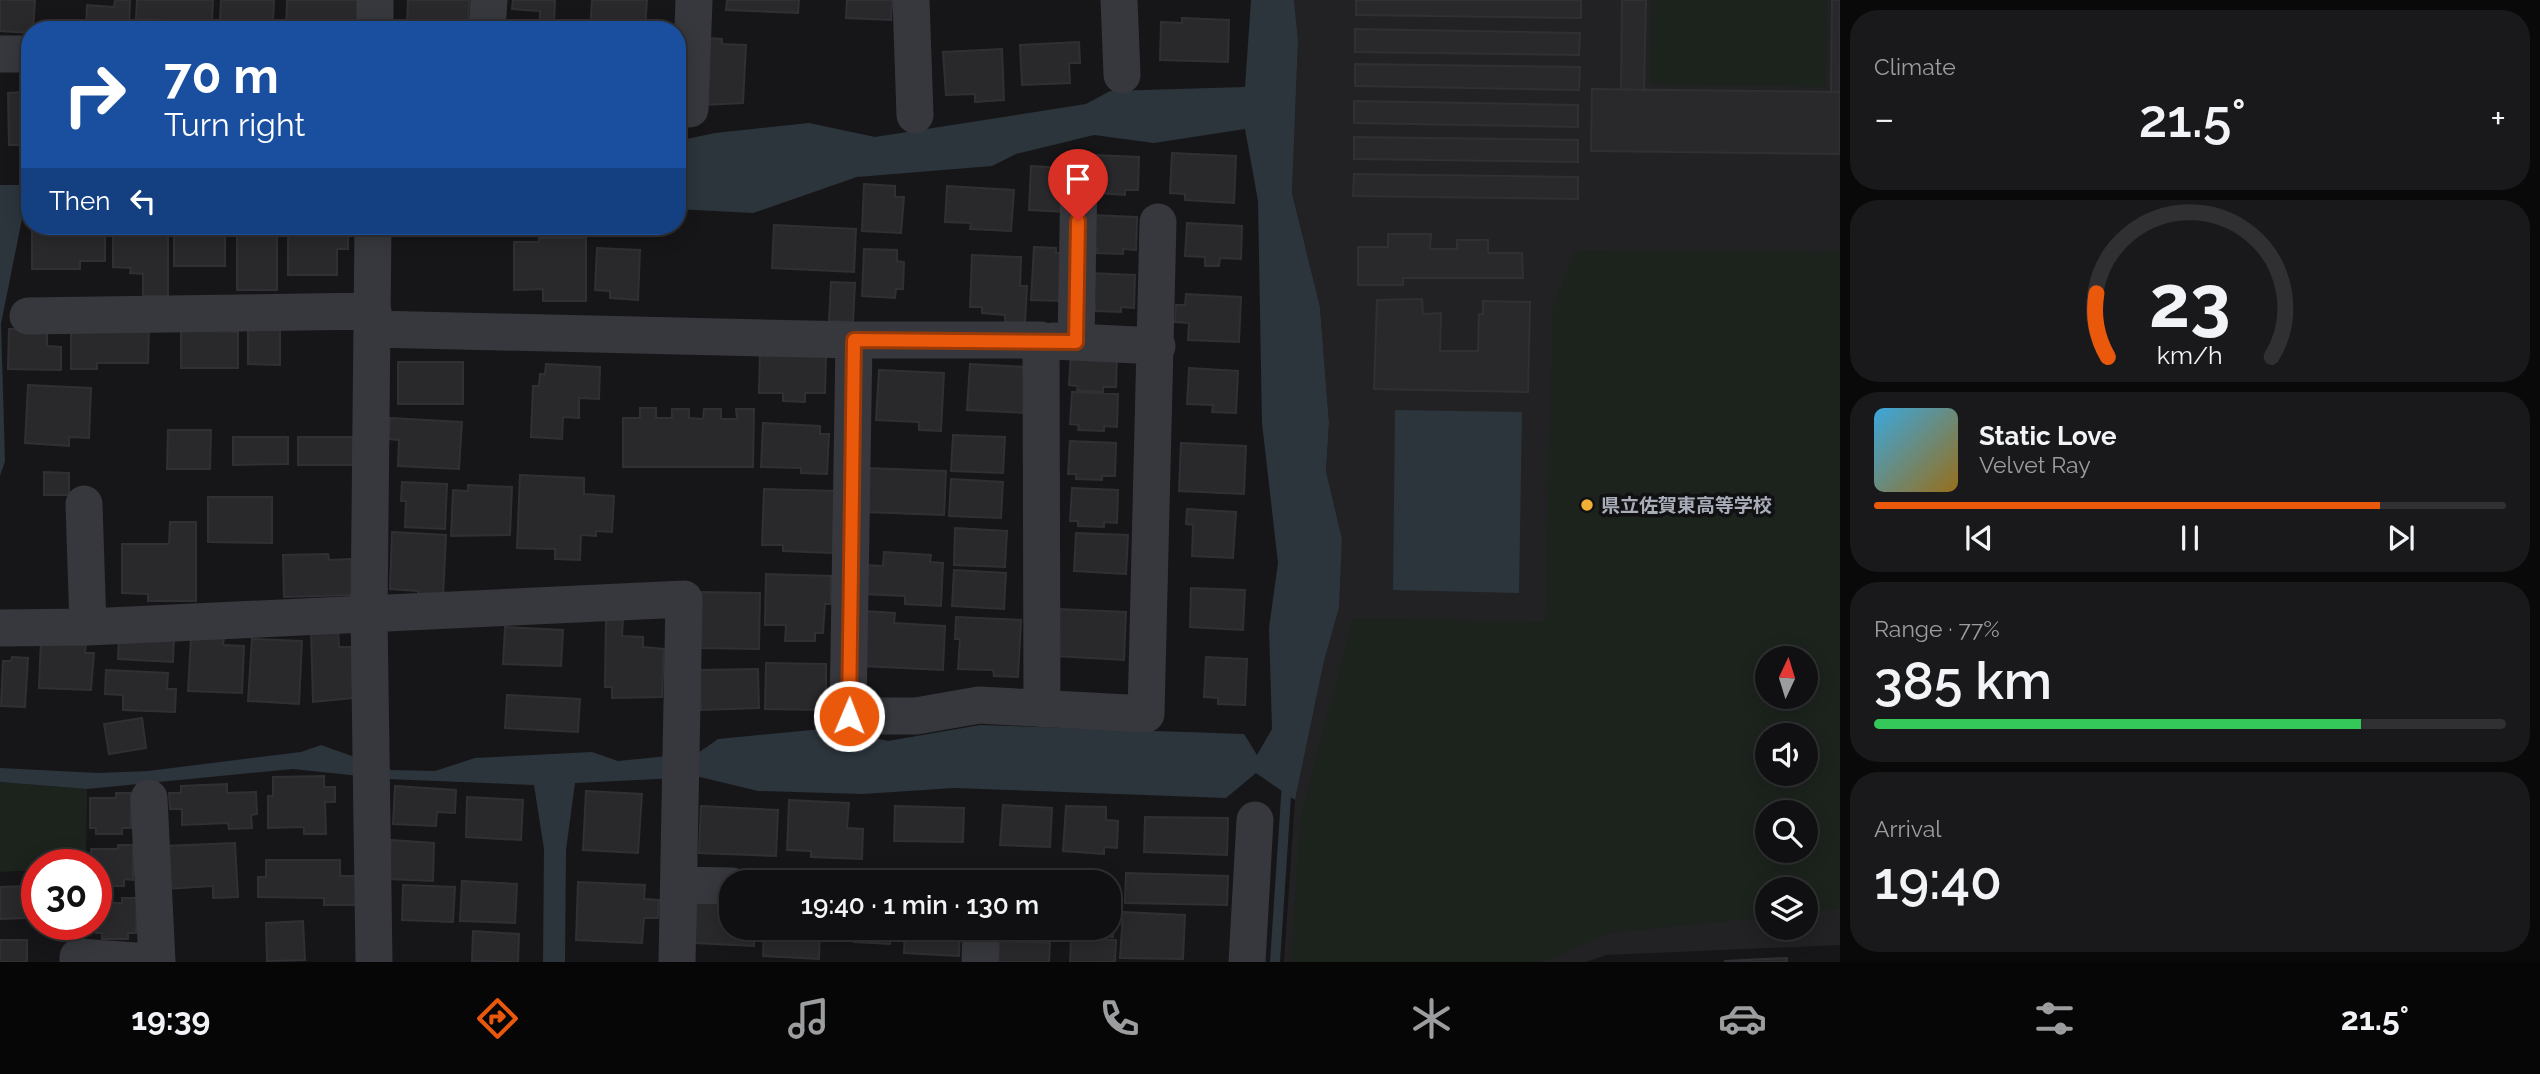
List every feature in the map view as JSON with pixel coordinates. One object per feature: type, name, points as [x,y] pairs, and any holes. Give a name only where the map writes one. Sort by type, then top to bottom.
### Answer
[{"type":"street","points":[[375,0],[375,21]]},
{"type":"street","points":[[488,21],[489,0]]},
{"type":"street","points":[[690,109],[694,0]]},
{"type":"street","points":[[911,0],[915,115]]},
{"type":"street","points":[[1119,0],[1122,75]]},
{"type":"street","points":[[0,54],[21,54]]},
{"type":"street","points":[[1042,709],[1058,341],[1079,173]]},
{"type":"street","points":[[854,340],[849,716],[916,716],[979,705],[1146,714],[1158,222]]},
{"type":"street","points":[[373,235],[369,614],[374,962]]},
{"type":"street","points":[[28,316],[373,320],[854,340],[1058,341],[1157,346]]},
{"type":"street","points":[[84,504],[88,627]]},
{"type":"street","points":[[1,628],[88,627],[684,599],[677,962]]},
{"type":"street","points":[[149,798],[158,962]]},
{"type":"street","points":[[1247,962],[1255,820]]},
{"type":"street","points":[[679,885],[719,886]]},
{"type":"street","points":[[980,962],[981,940]]},
{"type":"street","points":[[78,962],[78,957],[150,962]]},
{"type":"shaded area","points":[[1251,0],[1294,0],[1298,40],[1292,193],[1320,307],[1329,423],[1326,471],[1342,539],[1339,608],[1324,661],[1295,800],[1256,773],[1226,798],[954,788],[863,794],[758,791],[700,777],[575,783],[566,850],[565,962],[543,962],[544,849],[534,785],[388,779],[293,769],[87,789],[0,782],[0,768],[98,773],[148,771],[301,752],[321,745],[391,770],[435,771],[475,758],[592,752],[618,761],[698,753],[718,739],[832,728],[888,741],[980,725],[1244,734],[1257,755],[1272,729],[1269,628],[1278,563],[1262,423],[1258,201],[1245,129],[1154,143],[1094,135],[1016,154],[992,166],[857,177],[753,213],[686,209],[686,139],[715,133],[809,123],[875,137],[1086,104],[1110,91],[1245,87]]},
{"type":"shaded area","name":"県立佐賀東高等学校","points":[[1294,0],[1840,0],[1840,945],[1606,955],[1586,962],[1284,962],[1295,800],[1324,661],[1339,608],[1342,539],[1326,471],[1329,423],[1320,307],[1292,193],[1298,40]]},
{"type":"shaded area","points":[[1651,0],[1827,0],[1826,87],[1650,84]]},
{"type":"shaded area","points":[[0,185],[21,185],[21,224],[1,324],[5,461],[0,476]]},
{"type":"shaded area","points":[[1575,251],[1840,252],[1840,909],[1818,912],[1818,877],[1755,877],[1755,918],[1611,933],[1542,962],[1291,962],[1300,818],[1353,618],[1545,622],[1553,306]]},
{"type":"shaded area","points":[[1395,410],[1522,412],[1519,593],[1393,590]]},
{"type":"shaded area","points":[[0,782],[87,789],[86,849],[21,849],[21,871],[0,872]]},
{"type":"building","points":[[0,0],[35,0],[34,21],[21,21],[21,32],[0,31]]},
{"type":"building","points":[[115,0],[130,0],[129,21],[86,21],[87,5],[114,7]]},
{"type":"building","points":[[137,0],[213,0],[212,21],[136,19]]},
{"type":"building","points":[[221,0],[274,0],[273,21],[220,20]]},
{"type":"building","points":[[287,0],[359,0],[358,21],[286,21]]},
{"type":"building","points":[[408,0],[469,0],[468,21],[407,21]]},
{"type":"building","points":[[513,0],[555,0],[554,21],[540,21],[540,11],[512,9]]},
{"type":"building","points":[[592,0],[647,0],[646,21],[591,21]]},
{"type":"building","points":[[727,0],[799,0],[798,13],[726,10]]},
{"type":"building","points":[[847,0],[892,0],[891,20],[846,18]]},
{"type":"building","points":[[1356,0],[1581,0],[1581,18],[1356,15]]},
{"type":"building","points":[[1622,0],[1646,0],[1644,90],[1621,89]]},
{"type":"building","points":[[1832,0],[1840,0],[1840,92],[1831,92]]},
{"type":"building","points":[[1182,18],[1229,20],[1228,62],[1160,60],[1161,22],[1182,23]]},
{"type":"building","points":[[1355,29],[1580,33],[1579,55],[1355,52]]},
{"type":"building","points":[[707,38],[722,39],[722,44],[746,45],[743,103],[703,105]]},
{"type":"building","points":[[1079,42],[1080,63],[1069,63],[1070,83],[1022,85],[1020,45]]},
{"type":"building","points":[[1002,49],[1004,100],[975,102],[975,94],[946,95],[943,52]]},
{"type":"building","points":[[1355,64],[1580,67],[1579,90],[1355,86]]},
{"type":"building","points":[[1592,89],[1840,92],[1840,154],[1591,151]]},
{"type":"building","points":[[21,92],[21,145],[9,145],[8,93]]},
{"type":"building","points":[[1354,101],[1578,105],[1578,127],[1354,123]]},
{"type":"building","points":[[1354,137],[1578,140],[1578,162],[1354,159]]},
{"type":"building","points":[[1172,153],[1236,156],[1234,203],[1185,200],[1185,194],[1170,193]]},
{"type":"building","points":[[1093,155],[1139,157],[1138,190],[1125,190],[1125,195],[1099,193],[1100,188],[1092,188]]},
{"type":"building","points":[[1031,166],[1062,168],[1067,212],[1029,210]]},
{"type":"building","points":[[1354,174],[1578,177],[1578,199],[1353,196]]},
{"type":"building","points":[[864,184],[895,186],[895,197],[904,197],[901,233],[862,231]]},
{"type":"building","points":[[947,186],[1014,190],[1011,231],[970,229],[971,223],[945,222]]},
{"type":"building","points":[[1091,215],[1137,217],[1136,250],[1123,249],[1123,254],[1097,253],[1097,248],[1089,247]]},
{"type":"building","points":[[1187,223],[1242,226],[1241,259],[1220,258],[1219,266],[1205,266],[1205,257],[1185,256]]},
{"type":"building","points":[[774,225],[856,229],[854,272],[772,268]]},
{"type":"building","points":[[1388,234],[1431,234],[1430,249],[1457,249],[1457,240],[1488,240],[1488,253],[1522,253],[1523,278],[1403,278],[1403,285],[1358,285],[1358,247],[1388,247]]},
{"type":"building","points":[[32,235],[105,235],[105,261],[80,261],[80,269],[32,269]]},
{"type":"building","points":[[113,235],[168,235],[168,296],[143,296],[143,274],[130,273],[131,268],[113,267]]},
{"type":"building","points":[[174,235],[225,235],[225,266],[174,266]]},
{"type":"building","points":[[237,235],[277,235],[277,290],[237,290]]},
{"type":"building","points":[[288,235],[348,235],[348,249],[337,249],[337,275],[288,275]]},
{"type":"building","points":[[539,238],[586,238],[586,301],[543,301],[543,289],[514,290],[514,242],[539,242]]},
{"type":"building","points":[[1034,247],[1056,248],[1056,253],[1066,253],[1064,301],[1031,300]]},
{"type":"building","points":[[597,248],[640,250],[638,300],[610,298],[610,291],[595,290]]},
{"type":"building","points":[[864,249],[897,250],[897,261],[904,262],[903,289],[896,289],[895,298],[862,296]]},
{"type":"building","points":[[972,255],[1021,257],[1020,286],[1027,286],[1025,323],[1005,322],[1005,315],[982,313],[982,307],[970,307]]},
{"type":"building","points":[[1089,273],[1135,275],[1134,308],[1121,307],[1121,312],[1095,311],[1095,306],[1087,306]]},
{"type":"building","points":[[831,282],[855,283],[853,322],[829,321]]},
{"type":"building","points":[[1186,294],[1241,297],[1239,342],[1188,340],[1189,323],[1175,322],[1176,305],[1185,305]]},
{"type":"building","points":[[1422,299],[1423,314],[1441,313],[1440,351],[1478,351],[1479,314],[1483,314],[1483,301],[1530,302],[1528,392],[1374,389],[1377,300]]},
{"type":"building","points":[[71,327],[149,327],[148,363],[97,363],[97,369],[71,369]]},
{"type":"building","points":[[248,328],[280,328],[280,365],[248,364]]},
{"type":"building","points":[[9,329],[47,330],[47,346],[61,347],[61,370],[8,369]]},
{"type":"building","points":[[181,331],[238,332],[238,368],[181,368]]},
{"type":"building","points":[[760,352],[826,353],[825,393],[805,393],[805,402],[783,401],[783,393],[759,393]]},
{"type":"building","points":[[1071,352],[1117,354],[1116,387],[1103,387],[1103,392],[1077,390],[1078,386],[1069,385]]},
{"type":"building","points":[[398,362],[463,362],[463,404],[398,404]]},
{"type":"building","points":[[546,364],[600,367],[599,399],[579,398],[579,418],[563,417],[562,439],[531,437],[533,386],[539,386],[540,374],[545,374]]},
{"type":"building","points":[[970,364],[1028,367],[1026,413],[967,410]]},
{"type":"building","points":[[1189,368],[1238,371],[1236,413],[1212,412],[1213,405],[1187,404]]},
{"type":"building","points":[[879,370],[944,373],[941,431],[919,430],[919,422],[876,420]]},
{"type":"building","points":[[28,385],[91,388],[89,438],[69,437],[69,446],[25,443]]},
{"type":"building","points":[[1072,392],[1118,394],[1117,427],[1104,426],[1104,431],[1078,430],[1079,425],[1070,424]]},
{"type":"building","points":[[640,408],[656,408],[656,418],[672,418],[672,409],[689,409],[689,418],[703,419],[704,409],[721,409],[721,419],[737,419],[736,409],[754,409],[753,467],[623,467],[623,418],[640,418]]},
{"type":"building","points":[[390,418],[462,422],[459,469],[398,466],[399,440],[389,439]]},
{"type":"building","points":[[763,423],[820,426],[820,434],[829,434],[827,474],[801,473],[801,468],[761,467]]},
{"type":"building","points":[[168,430],[211,430],[210,469],[167,469]]},
{"type":"building","points":[[953,435],[1005,437],[1003,473],[951,471]]},
{"type":"building","points":[[233,437],[288,437],[288,464],[233,465]]},
{"type":"building","points":[[298,437],[353,437],[353,465],[298,465]]},
{"type":"building","points":[[1070,441],[1116,443],[1115,476],[1102,476],[1102,480],[1076,479],[1076,474],[1068,474]]},
{"type":"building","points":[[1181,443],[1246,446],[1244,494],[1179,491]]},
{"type":"building","points":[[867,468],[946,471],[944,515],[865,512]]},
{"type":"building","points":[[44,472],[69,473],[69,495],[44,495]]},
{"type":"building","points":[[520,475],[584,478],[584,494],[614,496],[612,532],[596,531],[596,536],[581,535],[580,560],[555,559],[555,549],[517,548]]},
{"type":"building","points":[[951,479],[1003,482],[1001,518],[949,516]]},
{"type":"building","points":[[402,482],[447,484],[445,529],[405,527],[406,501],[401,501]]},
{"type":"building","points":[[468,485],[512,487],[510,535],[451,536],[453,490],[468,491]]},
{"type":"building","points":[[1072,488],[1118,490],[1117,523],[1104,522],[1104,527],[1078,526],[1078,521],[1070,521]]},
{"type":"building","points":[[764,489],[836,491],[833,553],[783,551],[783,545],[762,545]]},
{"type":"building","points":[[208,497],[272,497],[272,543],[208,542]]},
{"type":"building","points":[[1187,509],[1236,512],[1233,558],[1192,556],[1193,525],[1186,524]]},
{"type":"building","points":[[170,522],[196,522],[196,601],[148,601],[148,594],[122,593],[122,544],[169,544]]},
{"type":"building","points":[[955,528],[1007,531],[1005,567],[954,565]]},
{"type":"building","points":[[392,532],[446,535],[443,597],[418,596],[418,591],[390,589]]},
{"type":"building","points":[[1076,533],[1128,535],[1126,574],[1074,571]]},
{"type":"building","points":[[884,552],[931,555],[930,562],[943,563],[941,606],[905,604],[905,596],[863,594],[865,565],[883,566]]},
{"type":"building","points":[[328,554],[329,560],[351,559],[352,595],[284,597],[283,555]]},
{"type":"building","points":[[954,570],[1006,573],[1004,609],[952,606]]},
{"type":"building","points":[[766,574],[831,576],[831,604],[825,604],[823,633],[815,633],[815,641],[785,641],[786,625],[765,625]]},
{"type":"building","points":[[1191,588],[1245,590],[1243,630],[1190,627]]},
{"type":"building","points":[[701,592],[760,593],[759,649],[700,648]]},
{"type":"building","points":[[1058,609],[1126,612],[1124,660],[1056,656]]},
{"type":"building","points":[[864,611],[895,613],[894,623],[945,626],[943,670],[862,666]]},
{"type":"building","points":[[606,617],[623,618],[622,636],[643,637],[643,647],[664,649],[662,697],[612,698],[612,687],[605,687]]},
{"type":"building","points":[[956,617],[1021,620],[1018,677],[994,676],[993,670],[958,669],[960,639],[955,639]]},
{"type":"building","points":[[505,627],[563,630],[561,666],[503,664]]},
{"type":"building","points":[[311,628],[338,628],[339,647],[352,647],[353,698],[313,702]]},
{"type":"building","points":[[119,634],[174,637],[173,662],[118,659]]},
{"type":"building","points":[[191,637],[224,638],[223,645],[244,646],[242,693],[188,691]]},
{"type":"building","points":[[41,639],[86,642],[85,653],[94,653],[91,690],[39,688]]},
{"type":"building","points":[[252,639],[302,641],[299,704],[248,701]]},
{"type":"building","points":[[12,657],[28,658],[25,707],[1,706],[3,661],[11,661]]},
{"type":"building","points":[[1206,657],[1247,659],[1245,705],[1218,704],[1218,698],[1204,697]]},
{"type":"building","points":[[766,663],[826,664],[826,710],[765,709]]},
{"type":"building","points":[[758,669],[759,708],[701,710],[700,670]]},
{"type":"building","points":[[106,670],[168,673],[167,689],[176,689],[175,712],[123,710],[123,695],[105,694]]},
{"type":"building","points":[[507,695],[580,699],[578,732],[505,728]]},
{"type":"building","points":[[142,718],[146,748],[109,754],[104,724]]},
{"type":"building","points":[[324,776],[324,787],[335,787],[335,802],[325,802],[326,834],[304,834],[304,827],[268,828],[268,796],[273,796],[273,777]]},
{"type":"building","points":[[227,784],[227,793],[256,792],[257,814],[251,815],[252,828],[229,829],[228,823],[182,825],[182,809],[170,809],[169,793],[181,793],[181,786]]},
{"type":"building","points":[[395,786],[456,790],[455,813],[437,812],[436,826],[393,824]]},
{"type":"building","points":[[586,791],[642,794],[638,853],[583,850]]},
{"type":"building","points":[[116,793],[131,793],[131,828],[122,828],[122,834],[96,834],[96,828],[90,828],[90,798],[116,798]]},
{"type":"building","points":[[467,797],[523,800],[521,840],[466,837]]},
{"type":"building","points":[[789,800],[849,803],[847,828],[863,829],[862,859],[811,857],[811,851],[787,850]]},
{"type":"building","points":[[1003,805],[1052,808],[1050,847],[1000,845]]},
{"type":"building","points":[[701,806],[778,810],[776,856],[699,853]]},
{"type":"building","points":[[895,806],[964,808],[963,842],[894,841]]},
{"type":"building","points":[[1066,806],[1106,807],[1106,820],[1118,821],[1117,848],[1104,847],[1104,854],[1063,851]]},
{"type":"building","points":[[1145,817],[1228,818],[1227,855],[1144,852]]},
{"type":"building","points":[[391,840],[434,843],[433,881],[389,879]]},
{"type":"building","points":[[235,843],[238,897],[213,898],[213,886],[166,889],[164,846]]},
{"type":"building","points":[[118,845],[133,845],[133,880],[124,879],[124,886],[112,886],[112,849],[118,849]]},
{"type":"building","points":[[266,860],[340,860],[340,876],[357,876],[356,905],[324,905],[324,898],[258,897],[258,877],[266,877]]},
{"type":"building","points":[[1126,873],[1228,876],[1227,905],[1125,903]]},
{"type":"building","points":[[462,881],[517,884],[515,923],[460,921]]},
{"type":"building","points":[[578,882],[645,885],[644,899],[659,900],[658,918],[644,918],[642,943],[576,940]]},
{"type":"building","points":[[403,885],[455,887],[453,922],[402,920]]},
{"type":"building","points":[[21,886],[21,918],[0,919],[0,887]]},
{"type":"building","points":[[122,898],[137,898],[136,933],[128,933],[128,939],[112,939],[112,903],[122,903]]},
{"type":"building","points":[[697,901],[719,902],[719,940],[754,940],[754,946],[695,943]]},
{"type":"building","points":[[1123,912],[1185,915],[1183,959],[1120,958]]},
{"type":"building","points":[[303,921],[305,960],[267,961],[266,923]]},
{"type":"building","points":[[473,931],[519,934],[518,962],[472,961]]},
{"type":"building","points":[[0,940],[27,940],[27,962],[0,962]]},
{"type":"building","points":[[764,940],[820,940],[819,959],[763,956]]},
{"type":"building","points":[[854,940],[890,940],[890,944]]},
{"type":"building","points":[[905,940],[960,940],[959,956],[904,953]]},
{"type":"building","points":[[1071,940],[1116,940],[1115,962],[1070,962]]},
{"type":"building","points":[[1000,941],[1050,943],[1049,962],[998,962]]},
{"type":"building","points":[[1787,958],[1787,962],[1725,962],[1725,961]]},
{"type":"waterway","points":[[1275,962],[1287,782]]},
{"type":"place","name":"県立佐賀東高等学校","points":[[1587,505]]},
{"type":"route","points":[[849,716],[854,340],[1076,342],[1078,221]]}]
